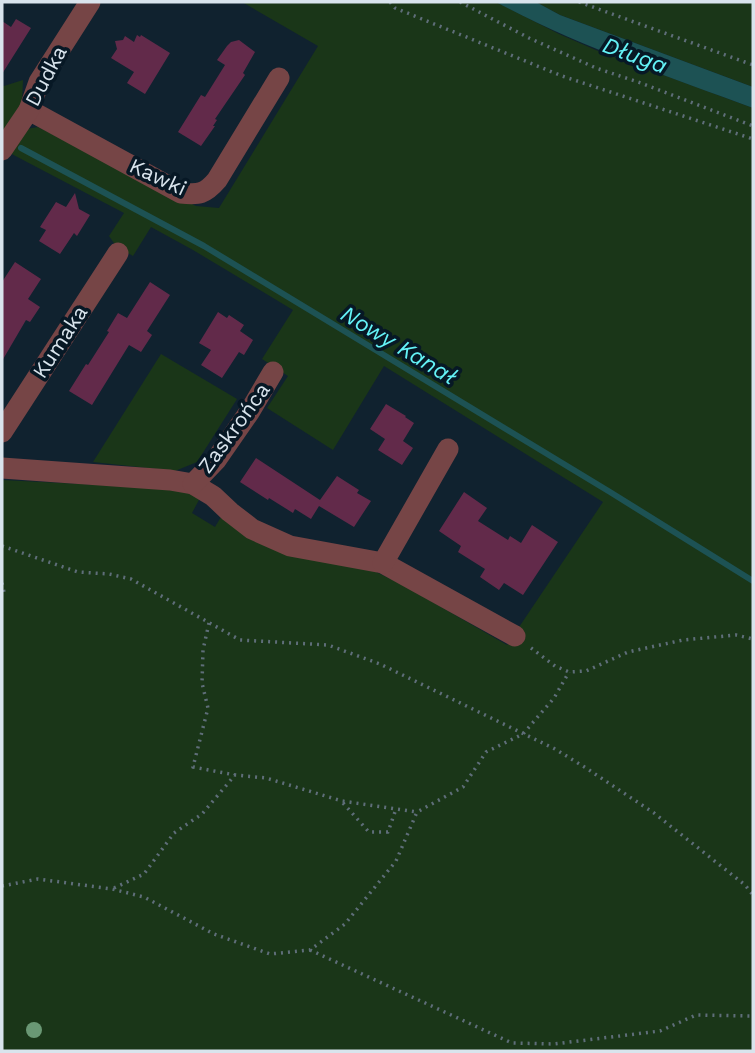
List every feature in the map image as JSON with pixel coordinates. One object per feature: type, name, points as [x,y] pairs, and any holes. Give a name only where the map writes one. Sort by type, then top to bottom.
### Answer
[{"type":"street","name":"Dudka","points":[[2,150],[29,110],[39,82],[90,2]]},
{"type":"street","name":"Kawki","points":[[29,110],[181,193],[194,194],[207,191],[217,180],[279,78]]},
{"type":"street","name":"Kumaka","points":[[2,432],[118,253]]},
{"type":"street","name":"Zaskrońca","points":[[193,484],[216,460],[273,372]]},
{"type":"street","points":[[383,563],[449,449]]},
{"type":"street","points":[[2,468],[193,484],[213,496],[252,529],[290,546],[383,563],[515,636]]},
{"type":"path","points":[[390,2],[395,8],[562,76],[753,139]]},
{"type":"path","points":[[460,2],[529,38],[596,68],[753,126]]},
{"type":"path","points":[[579,2],[753,65]]},
{"type":"path","points":[[2,546],[78,572],[131,579],[240,640],[328,645],[380,664],[555,749],[586,768],[654,813],[746,885],[753,895]]},
{"type":"path","points":[[2,583],[2,593]]},
{"type":"path","points":[[209,623],[203,650],[202,683],[208,708],[193,768],[266,778],[342,802],[417,813]]},
{"type":"path","points":[[515,636],[555,666],[569,672],[586,671],[628,652],[682,640],[736,635],[753,639]]},
{"type":"path","points":[[310,950],[345,924],[396,861],[417,813],[463,787],[486,751],[523,734],[554,698],[569,672]]},
{"type":"path","points":[[112,889],[144,874],[174,833],[202,814],[235,775]]},
{"type":"path","points":[[342,802],[369,832],[388,832],[396,809]]},
{"type":"path","points":[[2,886],[38,879],[112,889],[144,897],[214,934],[270,954],[310,950],[512,1043],[554,1044],[660,1031],[696,1015],[753,1016]]},
{"type":"shaded area","points":[[242,2],[496,2],[598,51],[753,108],[753,1051],[2,1051],[2,480],[181,489],[200,498],[192,513],[215,527],[221,517],[368,568],[507,645],[603,502],[384,366],[333,450],[267,408],[288,376],[262,359],[293,310],[151,227],[133,256],[116,246],[109,236],[124,213],[6,151],[26,129],[38,127],[196,206],[219,208],[318,46]]},
{"type":"shaded area","points":[[536,2],[753,2],[753,87],[560,15]]},
{"type":"shaded area","points":[[23,80],[22,103],[2,132],[2,85]]},
{"type":"shaded area","points":[[161,354],[237,399],[197,462],[175,471],[93,462]]},
{"type":"water","name":"Długa","points":[[496,2],[536,2],[560,15],[753,87],[753,108],[590,46]]},
{"type":"building","points":[[16,19],[31,28],[2,74],[2,21],[11,27]]},
{"type":"building","points":[[137,35],[170,53],[145,94],[127,83],[134,72],[111,58],[117,49],[115,41],[123,40],[125,36],[134,42]]},
{"type":"building","points":[[239,40],[255,52],[243,73],[245,75],[215,119],[215,126],[201,146],[178,132],[201,95],[205,97],[225,65],[217,60],[231,42]]},
{"type":"building","points":[[75,193],[79,209],[90,215],[77,236],[74,233],[60,254],[39,241],[46,230],[40,227],[56,202],[66,207]]},
{"type":"building","points":[[15,262],[41,279],[28,299],[40,307],[30,322],[26,320],[2,361],[2,282]]},
{"type":"building","points":[[150,282],[170,295],[147,331],[152,335],[141,352],[129,345],[92,405],[69,391],[109,332],[107,331],[118,313],[127,318]]},
{"type":"building","points":[[218,312],[227,318],[229,315],[244,325],[240,331],[253,340],[244,355],[239,352],[222,378],[201,365],[211,350],[199,343]]},
{"type":"building","points":[[386,404],[414,423],[403,441],[413,448],[402,465],[378,450],[385,439],[370,429]]},
{"type":"building","points":[[256,458],[320,500],[337,476],[371,501],[354,527],[319,506],[311,519],[295,509],[293,513],[240,482]]},
{"type":"building","points":[[464,492],[487,508],[478,521],[508,540],[510,536],[521,543],[532,525],[558,542],[523,595],[504,583],[499,590],[480,577],[485,569],[458,552],[461,546],[439,531]]},
{"type":"waterway","name":"Nowy Kanał","points":[[21,148],[204,246],[753,581]]}]
